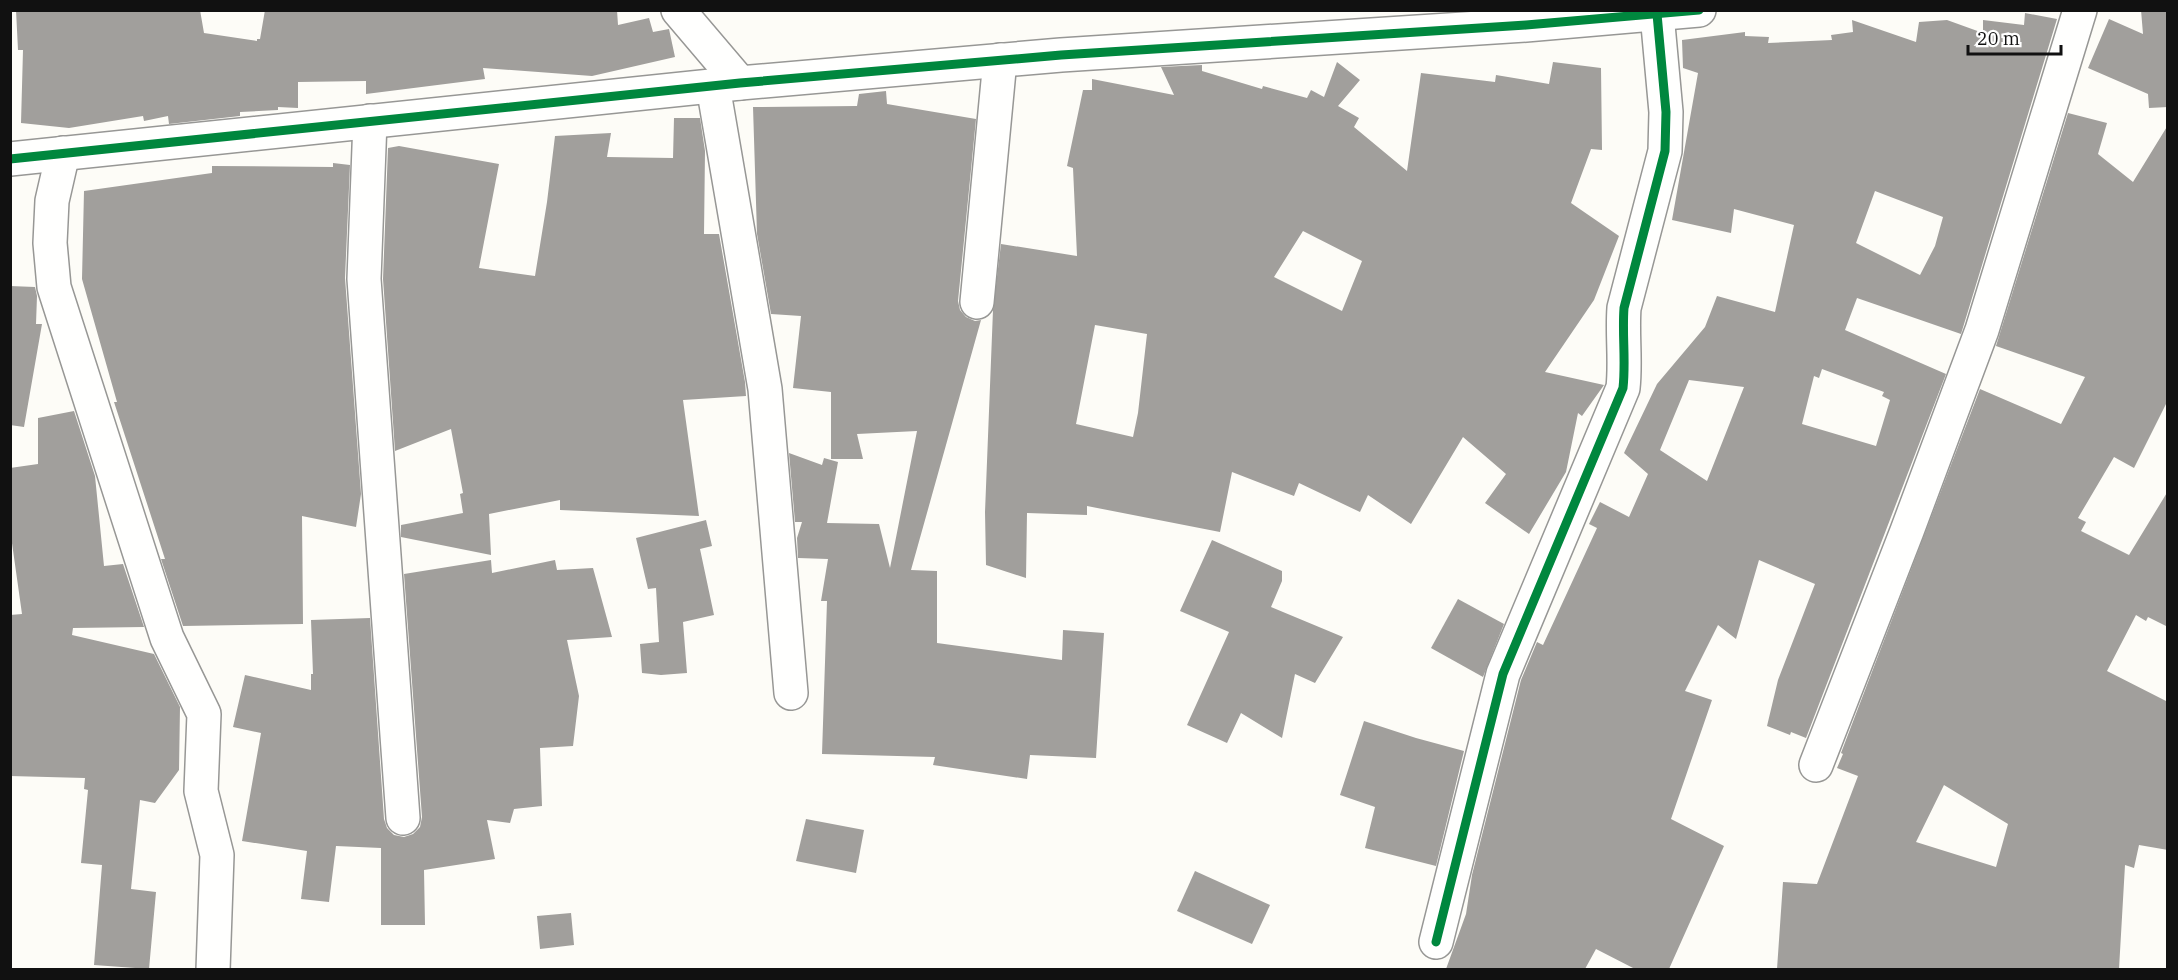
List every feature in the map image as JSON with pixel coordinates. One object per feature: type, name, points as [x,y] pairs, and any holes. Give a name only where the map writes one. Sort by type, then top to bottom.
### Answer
[{"type":"street","points":[[678,10],[727,84],[765,389],[791,693]]},
{"type":"street","points":[[10,159],[727,84],[1000,60],[1526,25],[1699,10]]},
{"type":"street","points":[[1816,765],[1982,330],[2080,10]]},
{"type":"street","points":[[1436,942],[1503,674],[1623,388],[1624,308],[1665,151],[1666,112],[1657,14]]},
{"type":"street","points":[[977,302],[1000,60]]},
{"type":"street","points":[[370,121],[364,279],[403,818]]},
{"type":"street","points":[[63,153],[52,201],[50,243],[54,287],[167,638],[204,714],[201,791],[217,855],[213,969]]},
{"type":"building","points":[[16,10],[200,10],[204,33],[257,41],[260,39],[265,10],[617,10],[618,25],[649,18],[653,32],[669,29],[675,57],[592,76],[483,68],[485,79],[366,94],[366,81],[298,82],[298,108],[278,107],[278,110],[240,112],[240,116],[169,124],[168,116],[144,121],[143,116],[69,128],[21,123],[23,50],[18,50]]},
{"type":"building","points":[[2141,10],[2166,10],[2168,107],[2149,108],[2148,94],[2088,68],[2109,19],[2143,34]]},
{"type":"building","points":[[2025,13],[2057,19],[1961,334],[1857,298],[1845,330],[1946,374],[1806,738],[1791,732],[1790,735],[1767,726],[1778,680],[1815,584],[1759,560],[1736,639],[1718,625],[1685,691],[1712,700],[1671,819],[1724,846],[1669,969],[1635,969],[1596,949],[1585,969],[1446,969],[1466,914],[1472,875],[1521,680],[1537,642],[1543,645],[1597,528],[1589,524],[1600,502],[1629,517],[1648,474],[1624,453],[1657,384],[1705,327],[1717,296],[1775,312],[1794,225],[1734,209],[1731,233],[1672,220],[1698,73],[1683,68],[1682,40],[1745,32],[1745,36],[1769,37],[1768,43],[1832,40],[1831,35],[1853,32],[1852,20],[1916,42],[1919,22],[1947,20],[1983,33],[1983,20],[2024,25]],"holes":[[[1875,191],[1943,217],[1935,246],[1920,275],[1856,243]],[[1822,369],[1884,392],[1882,396],[1890,400],[1876,446],[1802,424],[1814,376],[1819,378]],[[1689,380],[1744,387],[1707,481],[1660,450]]]},
{"type":"building","points":[[1337,62],[1360,80],[1338,106],[1359,118],[1354,127],[1407,171],[1421,73],[1495,82],[1496,75],[1549,84],[1553,62],[1601,68],[1602,150],[1591,149],[1571,203],[1619,236],[1594,300],[1545,372],[1604,385],[1582,416],[1578,413],[1566,472],[1529,534],[1485,503],[1506,474],[1463,437],[1411,524],[1368,495],[1360,512],[1299,483],[1294,496],[1232,472],[1220,532],[1087,506],[1087,515],[1027,513],[1026,578],[986,565],[985,512],[993,310],[1001,244],[1077,256],[1073,168],[1067,166],[1083,90],[1092,90],[1092,79],[1174,95],[1161,67],[1202,65],[1202,71],[1262,89],[1263,86],[1307,98],[1311,90],[1324,97]],"holes":[[[1303,231],[1362,261],[1342,311],[1274,277]],[[1095,325],[1147,334],[1133,437],[1076,424]]]},
{"type":"building","points":[[886,91],[887,104],[976,119],[958,301],[960,310],[966,317],[975,321],[981,320],[911,570],[937,571],[937,643],[1062,660],[1063,630],[1104,633],[1096,758],[1030,755],[1027,779],[933,765],[935,757],[822,754],[827,601],[821,601],[828,559],[798,558],[797,538],[802,522],[795,522],[789,453],[822,465],[824,458],[838,462],[827,523],[879,524],[890,568],[917,431],[857,434],[863,459],[831,459],[831,392],[793,388],[801,316],[771,314],[757,234],[753,107],[857,106],[859,94]]},
{"type":"building","points":[[2068,113],[2107,123],[2098,154],[2133,182],[2168,125],[2168,400],[2134,468],[2114,457],[2078,518],[2086,522],[2081,531],[2129,555],[2168,491],[2168,627],[2148,617],[2146,621],[2136,615],[2107,671],[2168,702],[2168,850],[2139,845],[2134,868],[2125,865],[2119,969],[1777,969],[1783,882],[1817,884],[1858,776],[1837,768],[1843,754],[1841,753],[1980,389],[2061,424],[2085,377],[1996,346]],"holes":[[[1944,785],[2008,824],[1996,867],[1916,842]]]},
{"type":"building","points":[[674,118],[700,118],[705,151],[704,234],[719,234],[746,396],[683,400],[699,516],[560,510],[560,500],[489,514],[491,555],[401,537],[401,525],[463,513],[460,494],[463,493],[451,429],[395,451],[383,279],[388,148],[399,146],[499,164],[479,268],[535,276],[555,136],[611,133],[607,157],[673,158]]},
{"type":"building","points":[[333,163],[350,165],[345,278],[361,494],[356,527],[302,516],[303,624],[183,626],[161,559],[165,559],[114,402],[117,402],[82,279],[84,191],[212,173],[212,166],[333,167]]},
{"type":"building","points":[[10,286],[35,287],[36,324],[42,324],[24,427],[10,425]]},
{"type":"building","points":[[74,411],[95,476],[104,566],[123,564],[144,627],[73,628],[72,635],[154,654],[180,707],[179,770],[155,803],[140,800],[131,889],[156,892],[149,969],[94,965],[102,865],[81,863],[88,790],[84,789],[85,778],[10,776],[10,615],[22,614],[10,529],[10,468],[38,464],[38,418]]},
{"type":"building","points":[[706,520],[712,546],[700,549],[714,615],[683,622],[687,673],[661,675],[642,673],[640,644],[659,642],[656,588],[648,589],[636,538]]},
{"type":"building","points":[[1212,540],[1282,571],[1282,581],[1271,607],[1343,637],[1315,683],[1295,674],[1282,738],[1241,713],[1227,743],[1187,725],[1229,632],[1180,611]]},
{"type":"building","points":[[491,560],[492,573],[555,560],[557,570],[593,568],[612,637],[567,640],[579,696],[573,746],[540,748],[542,806],[514,809],[510,823],[487,820],[495,859],[424,870],[425,925],[381,925],[381,848],[336,846],[329,902],[301,899],[307,851],[242,841],[261,733],[233,727],[245,675],[311,690],[311,674],[313,674],[311,620],[370,618],[384,819],[387,828],[394,835],[404,837],[413,834],[420,827],[422,817],[404,574]]},
{"type":"building","points":[[1458,599],[1504,624],[1483,677],[1431,648]]},
{"type":"building","points":[[1364,721],[1464,751],[1436,866],[1365,848],[1375,807],[1340,795]]},
{"type":"building","points":[[806,819],[864,830],[856,873],[796,861]]},
{"type":"building","points":[[1195,871],[1270,905],[1252,944],[1177,911]]},
{"type":"building","points":[[571,913],[574,945],[540,949],[537,916]]},
{"type":"cycle path","points":[[10,159],[740,83],[1061,55],[1526,25],[1699,10]]},
{"type":"cycle path","points":[[1436,942],[1503,674],[1623,388],[1624,308],[1665,151],[1666,112],[1657,14]]}]
